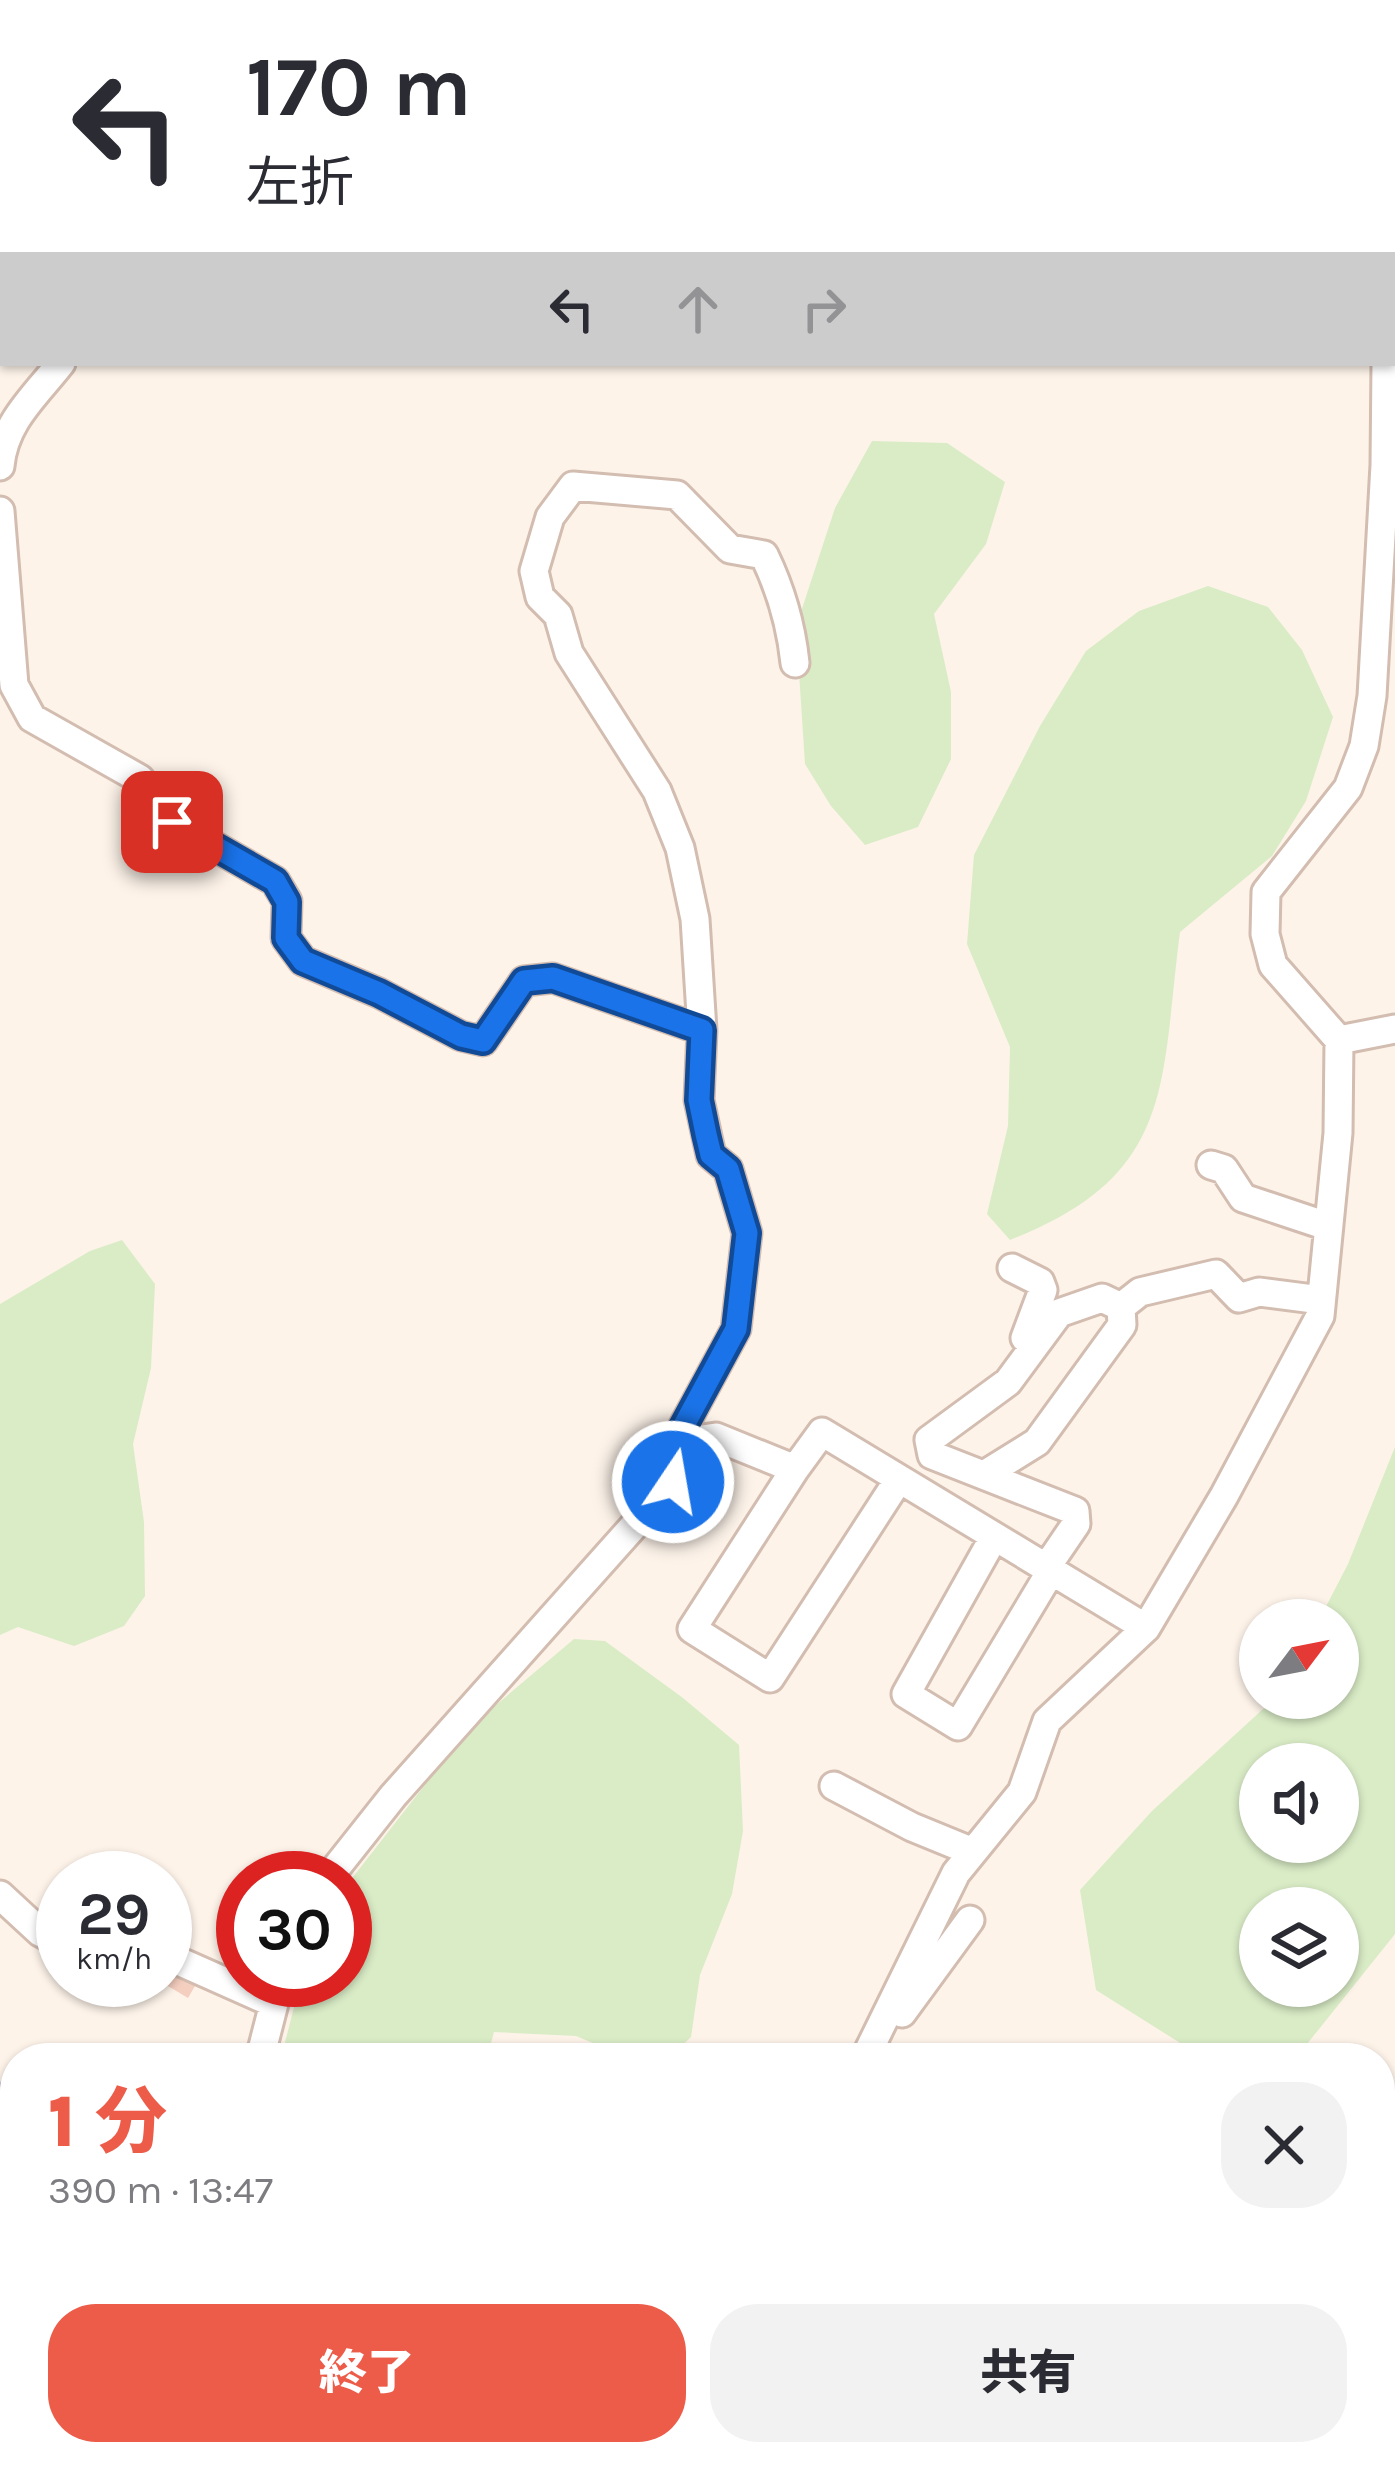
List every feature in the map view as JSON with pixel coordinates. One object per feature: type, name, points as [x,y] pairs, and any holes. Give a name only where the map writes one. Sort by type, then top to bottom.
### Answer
[{"type":"street","points":[[0,466],[2,445],[27,400],[58,366]]},
{"type":"street","points":[[873,2043],[956,1873],[1022,1792],[1047,1721],[1146,1628],[1320,1316],[1338,1133],[1339,1040],[1273,965],[1264,934],[1266,892],[1348,788],[1364,746],[1372,696],[1386,366]]},
{"type":"street","points":[[673,1482],[676,1440],[736,1329],[747,1233],[728,1169],[711,1155],[699,1100],[702,1030],[695,919],[680,848],[658,791],[569,653],[558,615],[540,597],[534,571],[550,517],[573,486],[677,495],[730,549],[764,555],[788,618],[795,663]]},
{"type":"street","points":[[0,512],[14,685],[22,705],[32,718],[140,778],[172,822],[275,881],[287,902],[286,938],[303,961],[379,993],[461,1036],[483,1041],[524,981],[553,978],[702,1030]]},
{"type":"street","points":[[1339,1040],[1395,1030]]},
{"type":"street","points":[[1211,1165],[1224,1169],[1243,1198],[1327,1226]]},
{"type":"street","points":[[1000,1388],[1003,1371],[1031,1329],[1043,1290],[1040,1282],[1012,1268]]},
{"type":"street","points":[[1121,1306],[1140,1292],[1216,1274],[1239,1298],[1259,1292],[1321,1300]]},
{"type":"street","points":[[994,1537],[906,1694],[958,1726],[1076,1524],[1075,1511],[932,1455],[929,1440],[1000,1388],[1059,1313],[1102,1298],[1121,1306]]},
{"type":"street","points":[[984,1475],[1037,1442],[1053,1423],[1122,1325],[1121,1306]]},
{"type":"street","points":[[899,1479],[770,1678],[692,1629],[822,1432],[1146,1628]]},
{"type":"street","points":[[349,1851],[673,1482],[702,1438],[716,1437],[795,1469]]},
{"type":"street","points":[[834,1786],[973,1852]]},
{"type":"street","points":[[0,1895],[36,1928]]},
{"type":"street","points":[[886,2015],[897,2020],[970,1920]]},
{"type":"street","points":[[264,2043],[272,2007]]},
{"type":"green space","points":[[872,441],[947,443],[1005,482],[986,544],[934,614],[951,692],[951,759],[918,827],[865,845],[831,806],[805,764],[796,627],[835,508]]},
{"type":"green space","points":[[1208,586],[1268,607],[1302,650],[1333,717],[1306,801],[1272,856],[1180,932],[1161,1080],[1150,1119],[1131,1155],[1104,1186],[1064,1214],[1010,1240],[987,1214],[1008,1126],[1010,1047],[967,944],[974,855],[1040,726],[1086,651],[1139,611]]},
{"type":"green space","points":[[122,1240],[155,1284],[151,1368],[133,1444],[144,1522],[145,1596],[124,1626],[74,1646],[18,1627],[0,1635],[0,1304],[90,1251]]},
{"type":"green space","points":[[1395,1447],[1395,1934],[1359,1979],[1359,1887],[1239,1887],[1239,2007],[1337,2007],[1308,2043],[1180,2043],[1096,1990],[1080,1890],[1152,1811],[1252,1719],[1359,1719],[1359,1599],[1330,1599]]},
{"type":"green space","points":[[574,1639],[605,1641],[739,1745],[743,1831],[732,1894],[700,1975],[691,2037],[685,2043],[593,2043],[576,2036],[494,2032],[491,2043],[285,2043],[294,2007],[372,2007],[372,1853],[470,1727]]},
{"type":"route","points":[[172,822],[275,881],[287,902],[286,938],[303,961],[379,993],[461,1036],[483,1041],[524,981],[553,978],[702,1030],[699,1100],[706,1134],[711,1155],[728,1169],[747,1233],[736,1329],[676,1440],[673,1482]]}]
